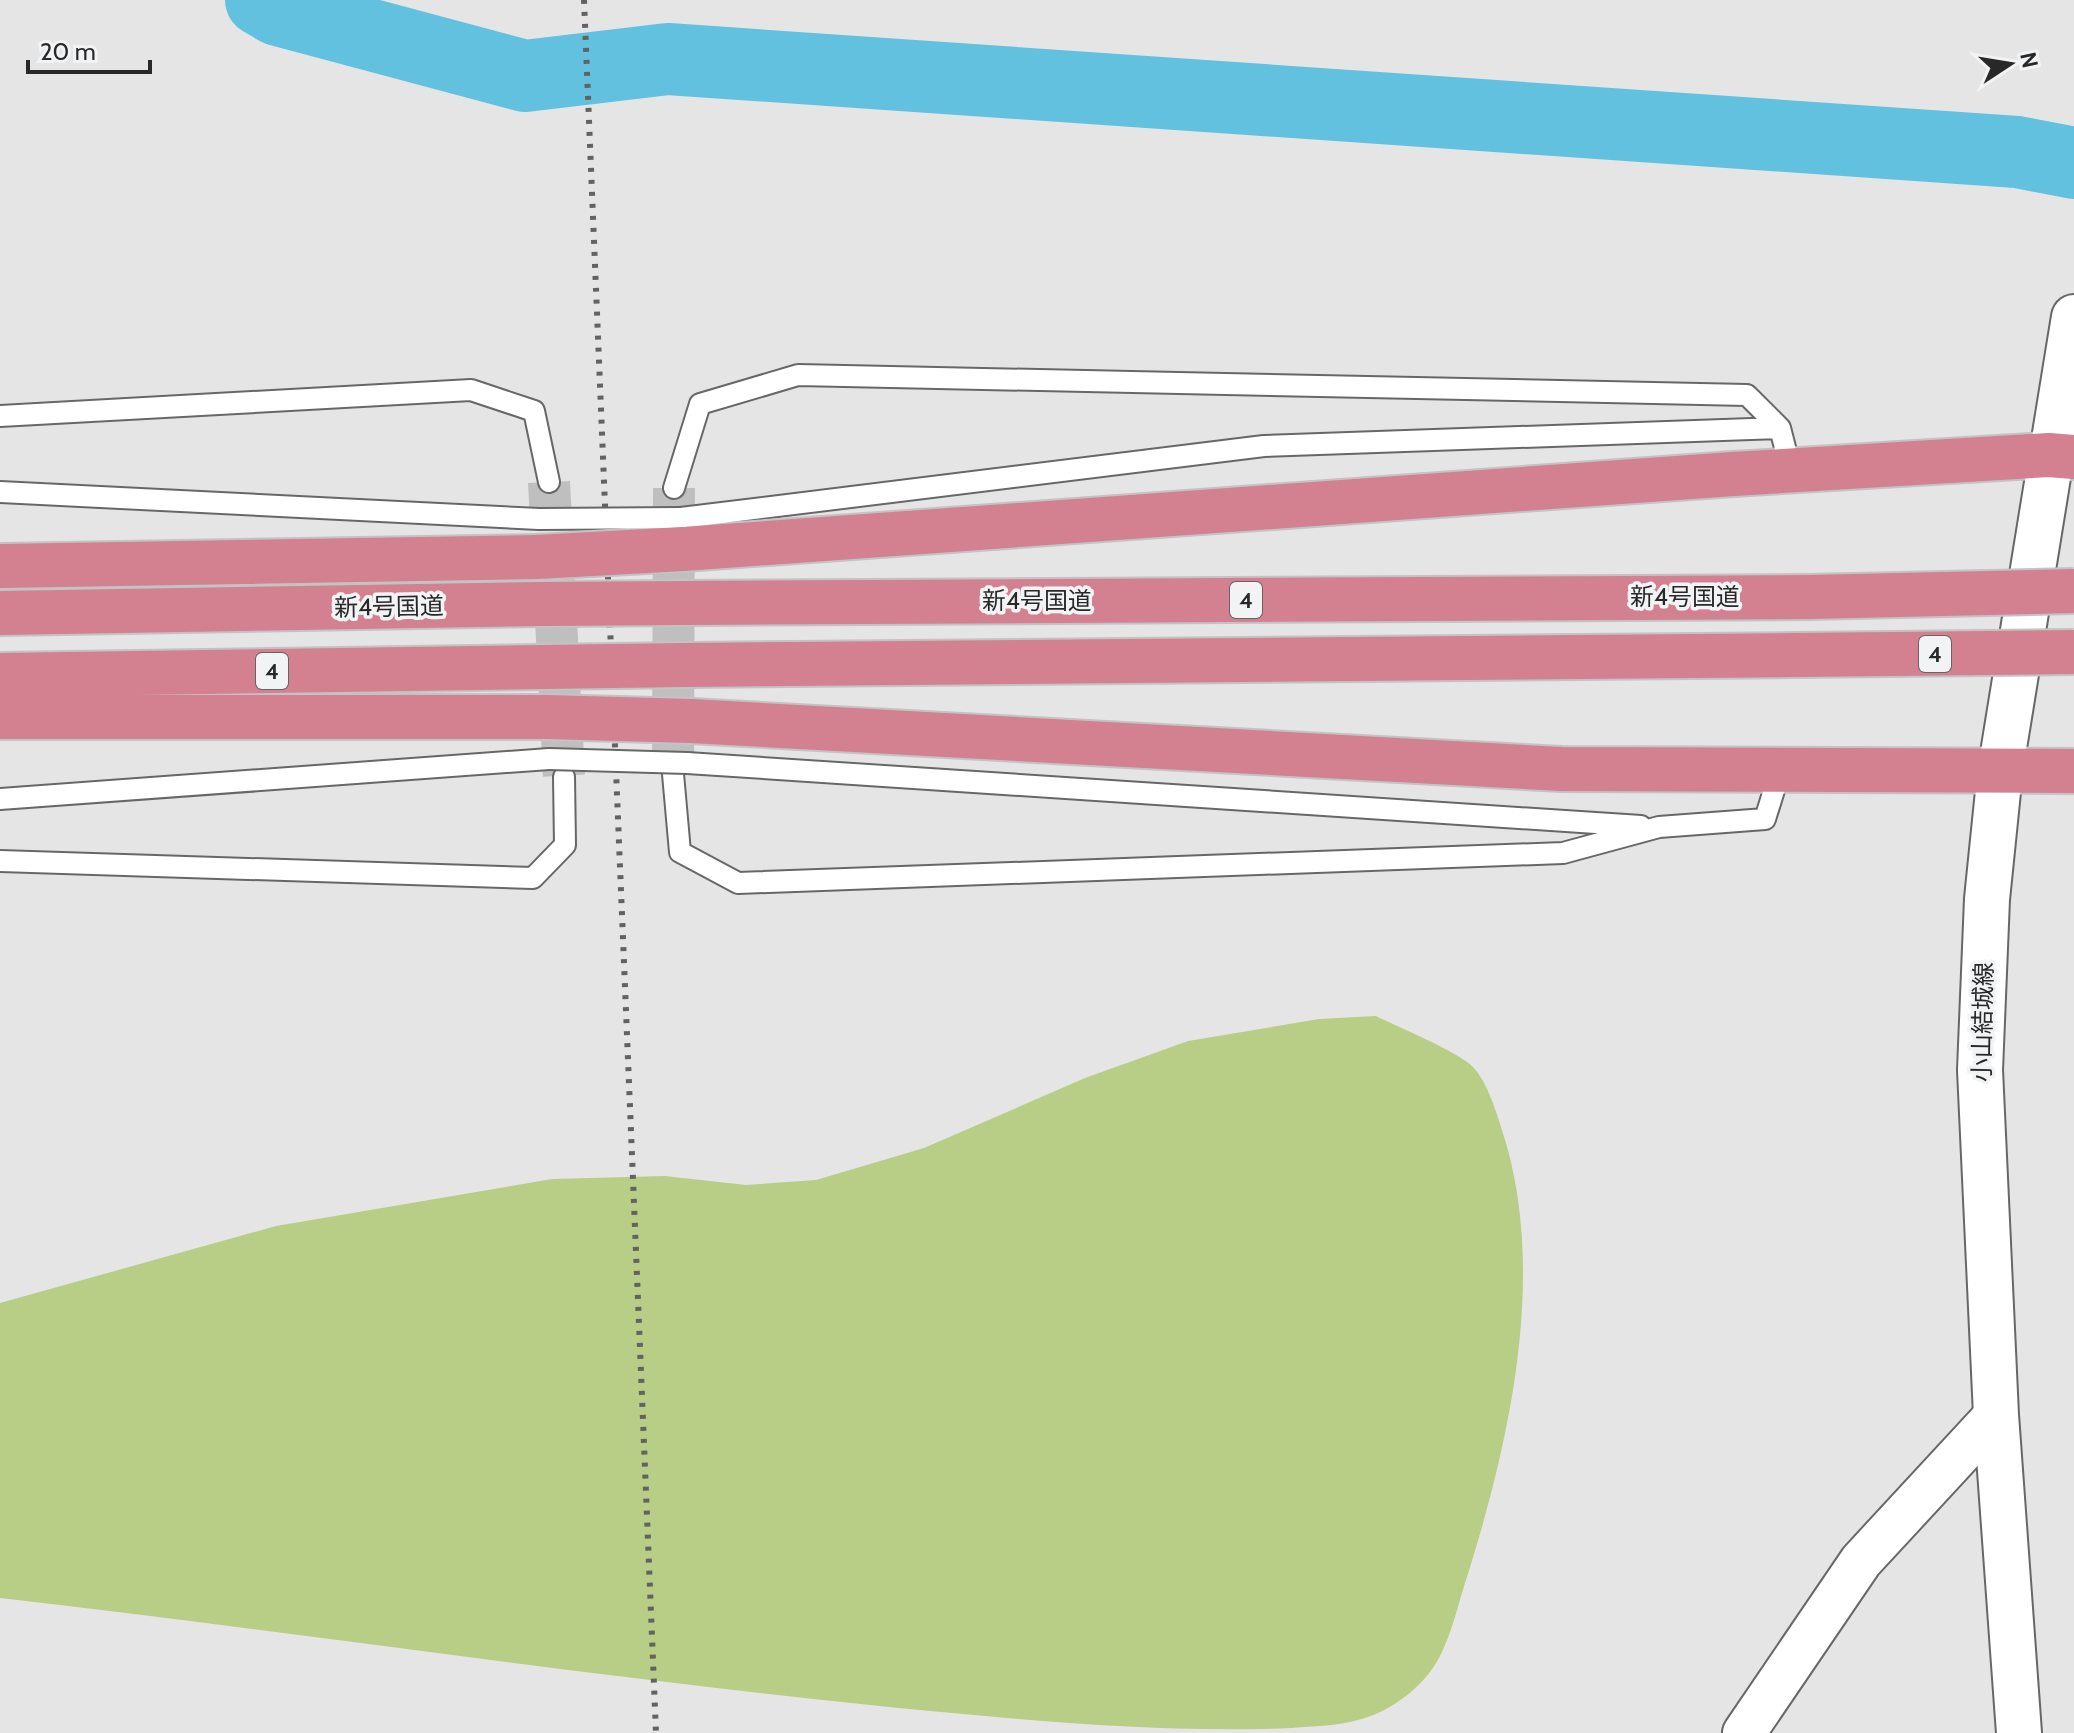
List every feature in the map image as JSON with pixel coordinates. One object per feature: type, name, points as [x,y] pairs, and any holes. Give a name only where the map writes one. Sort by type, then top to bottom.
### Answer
[{"type":"highway","points":[[0,566],[538,538],[682,534],[2062,456]]},
{"type":"highway","name":"新4号国道","points":[[0,613],[541,604],[1808,597],[2074,591]]},
{"type":"highway","name":"4","points":[[0,675],[685,665],[2074,652]]},
{"type":"highway","points":[[0,717],[548,738],[683,753],[1561,769],[2074,771]]},
{"type":"main road","name":"小山結城線","points":[[2019,1733],[1996,1415],[1980,1070],[1987,899],[2000,772],[2062,456],[2074,317]]},
{"type":"street","points":[[1744,1733],[1861,1561],[1996,1415]]},
{"type":"lane","points":[[674,488],[700,404],[798,375],[1747,395],[1780,428],[1791,471]]},
{"type":"lane","points":[[0,416],[471,390],[534,411],[549,482]]},
{"type":"lane","points":[[682,534],[1264,446],[1780,428]]},
{"type":"lane","points":[[0,492],[538,538]]},
{"type":"lane","points":[[0,799],[548,738]]},
{"type":"lane","points":[[1659,827],[1563,853],[738,883],[680,852],[683,753],[1659,827],[1765,819],[1780,771]]},
{"type":"lane","points":[[0,861],[533,878],[565,845],[564,777]]},
{"type":"green space","points":[[1376,1016],[1466,1061],[1478,1073],[1486,1088],[1501,1127],[1515,1182],[1522,1238],[1523,1296],[1518,1355],[1497,1471],[1451,1628],[1430,1672],[1407,1695],[1379,1713],[1334,1725],[1248,1729],[1161,1728],[1028,1720],[705,1687],[0,1598],[0,1303],[276,1226],[552,1179],[665,1176],[746,1185],[816,1180],[924,1148],[1085,1078],[1188,1041],[1319,1019]]},
{"type":"waterway","points":[[261,0],[278,10],[525,76],[668,59],[2017,152],[2074,163]]},
{"type":"tunnel","points":[[549,482],[564,777]]},
{"type":"tunnel","points":[[673,774],[674,488]]},
{"type":"railway","points":[[584,0],[656,1733]]}]
